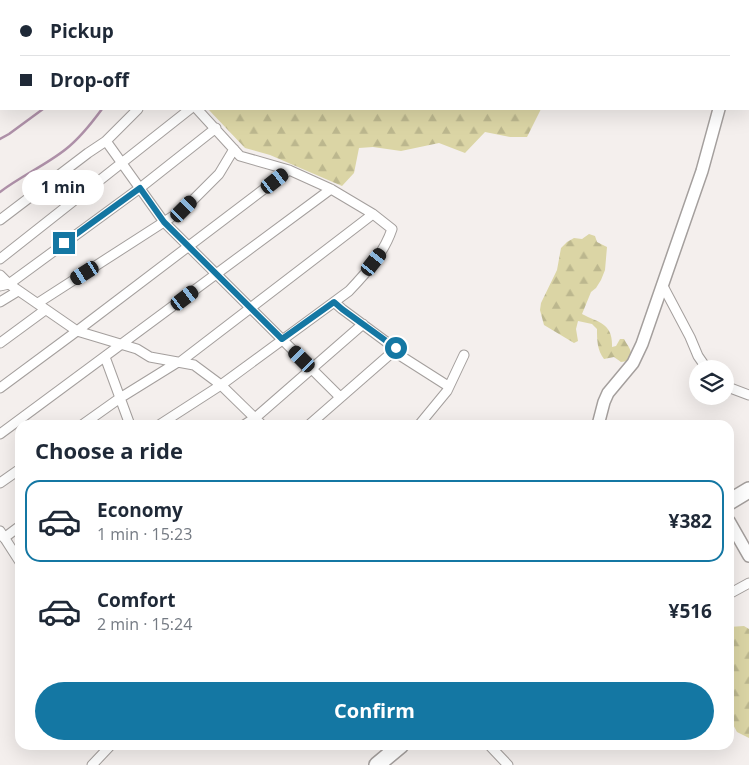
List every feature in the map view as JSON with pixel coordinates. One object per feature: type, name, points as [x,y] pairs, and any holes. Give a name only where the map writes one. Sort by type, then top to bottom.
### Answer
[{"type":"highway","points":[[734,499],[749,490]]},
{"type":"highway","points":[[377,765],[395,750]]},
{"type":"street","points":[[0,220],[106,141],[137,110]]},
{"type":"street","points":[[0,258],[189,110]]},
{"type":"street","points":[[167,420],[221,384],[349,291],[362,278],[386,246],[392,229],[374,214],[331,189],[289,170],[240,156],[198,110]]},
{"type":"street","points":[[599,420],[608,393],[633,363],[642,344],[702,171],[719,110]]},
{"type":"street","points":[[5,285],[140,188],[216,128]]},
{"type":"street","points":[[106,141],[164,222],[340,397]]},
{"type":"street","points":[[38,303],[184,209],[219,174],[234,149]]},
{"type":"street","points":[[0,388],[289,170]]},
{"type":"street","points":[[19,420],[331,189]]},
{"type":"street","points":[[89,420],[120,398],[179,362],[374,214]]},
{"type":"street","points":[[0,275],[5,285],[38,303],[45,310],[77,331],[122,344],[150,357],[194,365],[221,384],[255,418]]},
{"type":"street","points":[[663,286],[701,360]]},
{"type":"street","points":[[0,302],[18,291]]},
{"type":"street","points":[[315,420],[396,348],[334,302]]},
{"type":"street","points":[[0,343],[45,310]]},
{"type":"street","points":[[252,420],[363,324]]},
{"type":"street","points":[[393,351],[448,386]]},
{"type":"street","points":[[423,420],[447,391],[464,355]]},
{"type":"street","points":[[105,357],[128,420]]},
{"type":"street","points":[[734,389],[749,394]]},
{"type":"street","points":[[0,434],[15,423]]},
{"type":"street","points":[[0,483],[15,472]]},
{"type":"street","points":[[15,528],[2,534],[5,549],[15,558]]},
{"type":"street","points":[[734,530],[749,556]]},
{"type":"street","points":[[734,591],[749,583]]},
{"type":"street","points":[[92,765],[106,750]]},
{"type":"street","points":[[494,750],[508,765]]},
{"type":"green space","points":[[209,110],[540,110],[527,137],[510,137],[485,132],[465,153],[439,143],[401,151],[373,147],[359,148],[354,173],[342,186],[270,155],[245,148]]},
{"type":"green space","points":[[589,234],[595,236],[597,242],[607,247],[605,270],[596,288],[591,292],[582,314],[607,328],[612,339],[612,347],[616,346],[620,339],[624,339],[631,352],[628,361],[621,362],[614,357],[604,359],[597,341],[597,329],[592,324],[578,321],[576,329],[578,341],[574,343],[544,325],[540,310],[541,303],[557,270],[561,248],[574,238],[582,239]]},
{"type":"green space","points":[[744,626],[749,629],[749,738],[737,732],[734,726],[734,627]]},
{"type":"waterway","points":[[0,139],[42,110]]},
{"type":"waterway","points":[[0,192],[66,149],[101,110]]},
{"type":"route","points":[[64,243],[140,188],[164,222],[282,339],[334,302],[396,348]]}]
